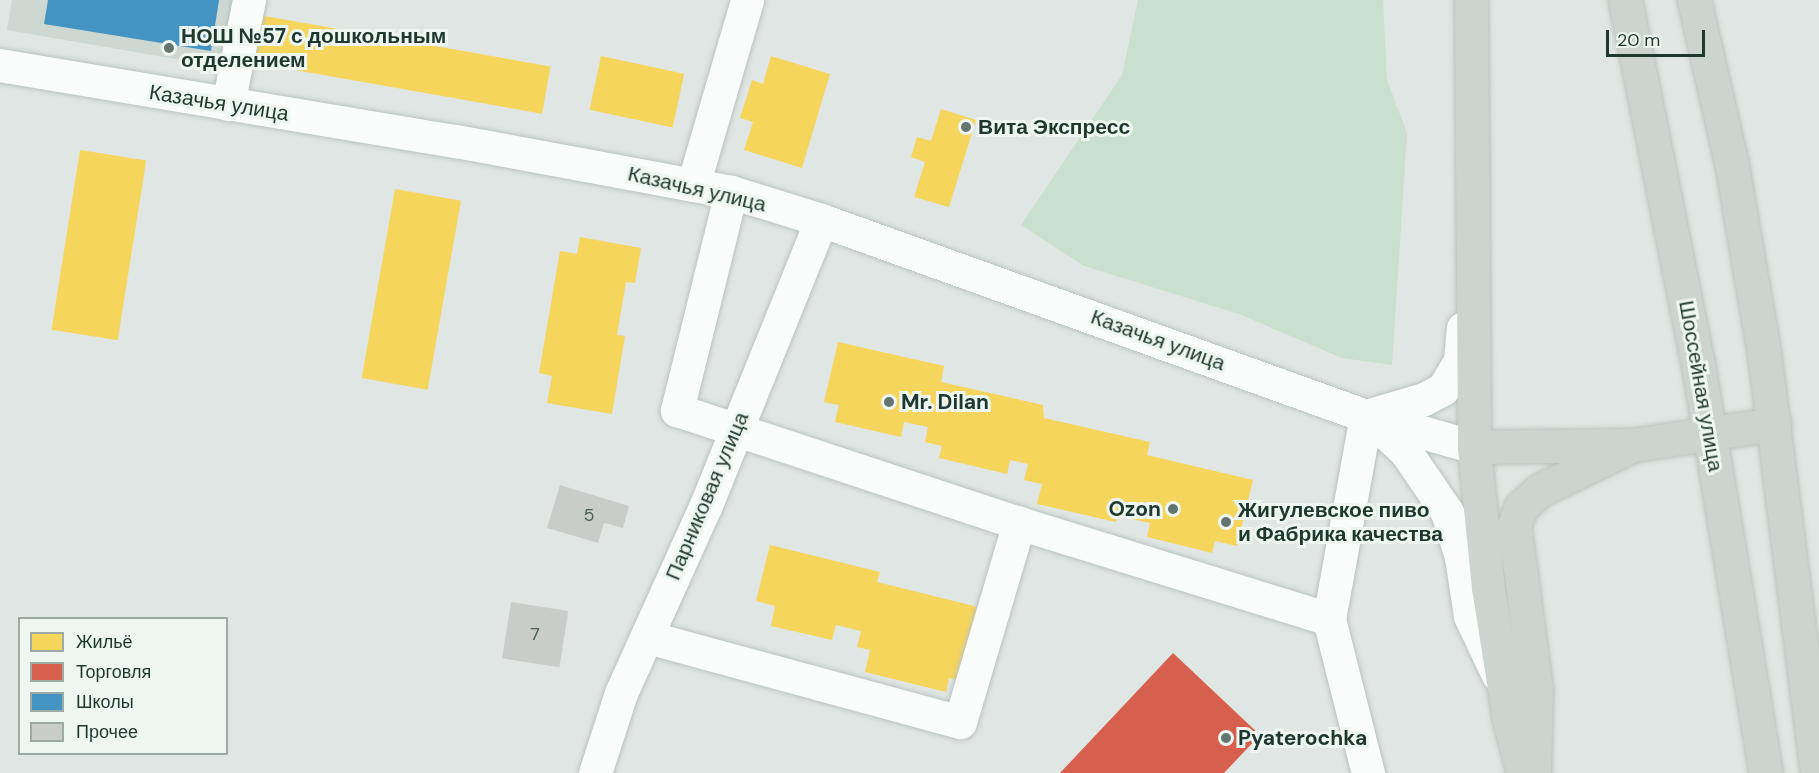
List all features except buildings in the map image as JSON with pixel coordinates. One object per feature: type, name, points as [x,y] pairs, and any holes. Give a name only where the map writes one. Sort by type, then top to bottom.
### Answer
[{"type":"main road","points":[[1472,0],[1469,81],[1474,447],[1488,587],[1505,690],[1523,773]]},
{"type":"main road","name":"Шоссейная улица","points":[[1625,0],[1710,434],[1766,773]]},
{"type":"main road","points":[[1694,0],[1732,166],[1774,424],[1817,773]]},
{"type":"main road","name":"Казачья улица","points":[[1474,447],[1633,445],[1774,424]]},
{"type":"main road","points":[[1534,773],[1536,689],[1514,525],[1521,507],[1540,490],[1633,445]]},
{"type":"street","points":[[228,104],[249,0]]},
{"type":"street","points":[[693,185],[747,0]]},
{"type":"street","name":"Казачья улица","points":[[0,65],[456,141],[731,192],[821,220],[1366,416],[1474,447]]},
{"type":"street","points":[[1368,773],[1329,619],[1366,416],[1424,399],[1443,389],[1456,372],[1462,354],[1469,81]]},
{"type":"street","points":[[731,192],[677,410],[1019,524],[1329,619]]},
{"type":"street","name":"Парниковая улица","points":[[595,773],[621,693],[736,429],[821,220]]},
{"type":"street","name":"Казачья улица","points":[[1366,416],[1391,434],[1447,512],[1461,557],[1470,616],[1505,690]]},
{"type":"street","points":[[647,637],[960,722],[1019,524]]},
{"type":"shaded area","name":"НОШ №57 с дошкольным отделением","points":[[12,0],[233,0],[222,67],[7,30]]},
{"type":"green space","points":[[1138,0],[1383,0],[1387,80],[1407,133],[1392,365],[1342,358],[1239,314],[1084,266],[1021,225],[1122,75]]},
{"type":"place","name":"НОШ №57 с дошкольным отделением","points":[[169,48]]},
{"type":"place","name":"Вита Экспресс","points":[[966,127]]},
{"type":"place","name":"Mr. Dilan","points":[[889,402]]},
{"type":"place","name":"Ozon","points":[[1173,509]]},
{"type":"place","name":"Жигулевское пиво и Фабрика качества","points":[[1226,522]]},
{"type":"place","name":"Pyaterochka","points":[[1226,738]]}]
